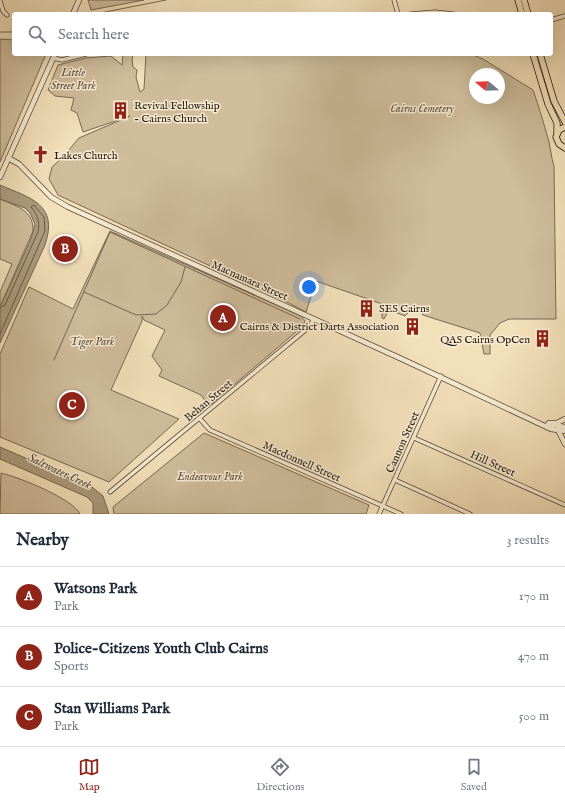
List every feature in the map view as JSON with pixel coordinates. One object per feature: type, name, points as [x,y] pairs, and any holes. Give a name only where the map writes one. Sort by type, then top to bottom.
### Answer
[{"type":"main road","points":[[518,0],[521,12]]},
{"type":"main road","points":[[524,0],[527,12]]},
{"type":"main road","points":[[534,56],[548,104],[556,123],[557,141],[564,147],[565,153]]},
{"type":"main road","points":[[541,56],[554,101],[565,122]]},
{"type":"main road","points":[[557,134],[560,129],[565,127]]},
{"type":"street","points":[[74,12],[80,0]]},
{"type":"street","points":[[394,0],[397,12]]},
{"type":"street","points":[[0,1],[3,12],[7,14]]},
{"type":"street","points":[[553,19],[565,16]]},
{"type":"street","points":[[0,177],[54,56],[62,60],[78,56]]},
{"type":"street","name":"Macnamara Street","points":[[8,158],[19,164],[47,193],[61,203],[558,430],[565,431]]},
{"type":"street","name":"Behan Street","points":[[110,492],[200,419],[309,327],[314,319]]},
{"type":"street","name":"Cannon Street","points":[[380,514],[441,376]]},
{"type":"street","name":"Macdonnell Street","points":[[200,419],[210,430],[401,514]]},
{"type":"street","points":[[545,423],[557,423],[565,419]]},
{"type":"street","name":"Macnamara Street","points":[[539,421],[555,426],[565,426]]},
{"type":"street","points":[[558,430],[565,444]]},
{"type":"street","name":"Hill Street","points":[[414,438],[565,505]]},
{"type":"street","points":[[395,480],[470,514]]},
{"type":"green space","points":[[88,0],[144,0],[91,10]]},
{"type":"green space","points":[[0,39],[12,40],[12,56],[45,56],[0,162]]},
{"type":"green space","points":[[111,56],[122,65],[123,56],[133,56],[133,67],[137,70],[136,77],[140,92],[144,89],[146,56],[476,56],[483,59],[498,68],[469,68],[469,104],[505,104],[505,73],[533,90],[550,145],[554,166],[556,319],[509,319],[500,323],[490,335],[490,354],[484,354],[480,333],[423,315],[418,308],[413,308],[405,316],[389,310],[384,319],[382,318],[382,304],[316,281],[306,312],[58,195],[49,179],[52,167],[63,157],[79,138],[130,116],[83,132],[77,113],[71,110],[74,98],[55,96],[48,90],[58,65],[86,58]]},
{"type":"green space","points":[[0,199],[27,213],[33,224],[33,231],[0,307],[0,292],[12,264],[0,259]]},
{"type":"green space","name":"Tiger Park","points":[[110,231],[301,316],[305,321],[303,326],[209,406],[201,395],[159,376],[162,370],[152,356],[165,330],[144,320],[142,316],[142,321],[111,390],[179,419],[109,482],[0,437],[0,354],[29,287],[73,309]]},
{"type":"green space","name":"Endeavour Park","points":[[204,433],[369,505],[366,514],[114,514],[113,507]]},
{"type":"green space","points":[[1,473],[20,479],[57,495],[75,508],[80,514],[0,514]]},
{"type":"water","points":[[0,185],[22,194],[39,204],[45,211],[48,220],[48,231],[45,245],[0,343],[0,307],[31,239],[35,224],[30,213],[25,208],[0,199]]},
{"type":"water","points":[[0,447],[92,487],[103,496],[109,514],[93,514],[93,503],[87,497],[0,459]]},
{"type":"waterway","points":[[105,12],[166,0]]},
{"type":"waterway","points":[[0,32],[12,32]]},
{"type":"waterway","points":[[54,360],[110,232],[300,319]]},
{"type":"waterway","points":[[84,292],[136,315],[156,314],[167,305],[181,282],[185,267]]},
{"type":"place","name":"Revival Fellowship - Cairns Church","points":[[121,111]]},
{"type":"place","name":"Lakes Church","points":[[41,155]]},
{"type":"place","name":"Police-Citizens Youth Club Cairns","points":[[65,249]]},
{"type":"place","name":"SES Cairns","points":[[366,308]]},
{"type":"place","name":"Watsons Park","points":[[223,318]]},
{"type":"place","name":"Cairns & District Darts Association","points":[[412,326]]},
{"type":"place","name":"QAS Cairns OpCen","points":[[543,339]]},
{"type":"place","name":"Stan Williams Park","points":[[72,405]]},
{"type":"park label","name":"Little Street Park","points":[[73,78]]},
{"type":"park label","name":"Cairns Cemetery","points":[[422,108]]},
{"type":"water label","name":"Saltwater Creek","points":[[60,471]]}]
